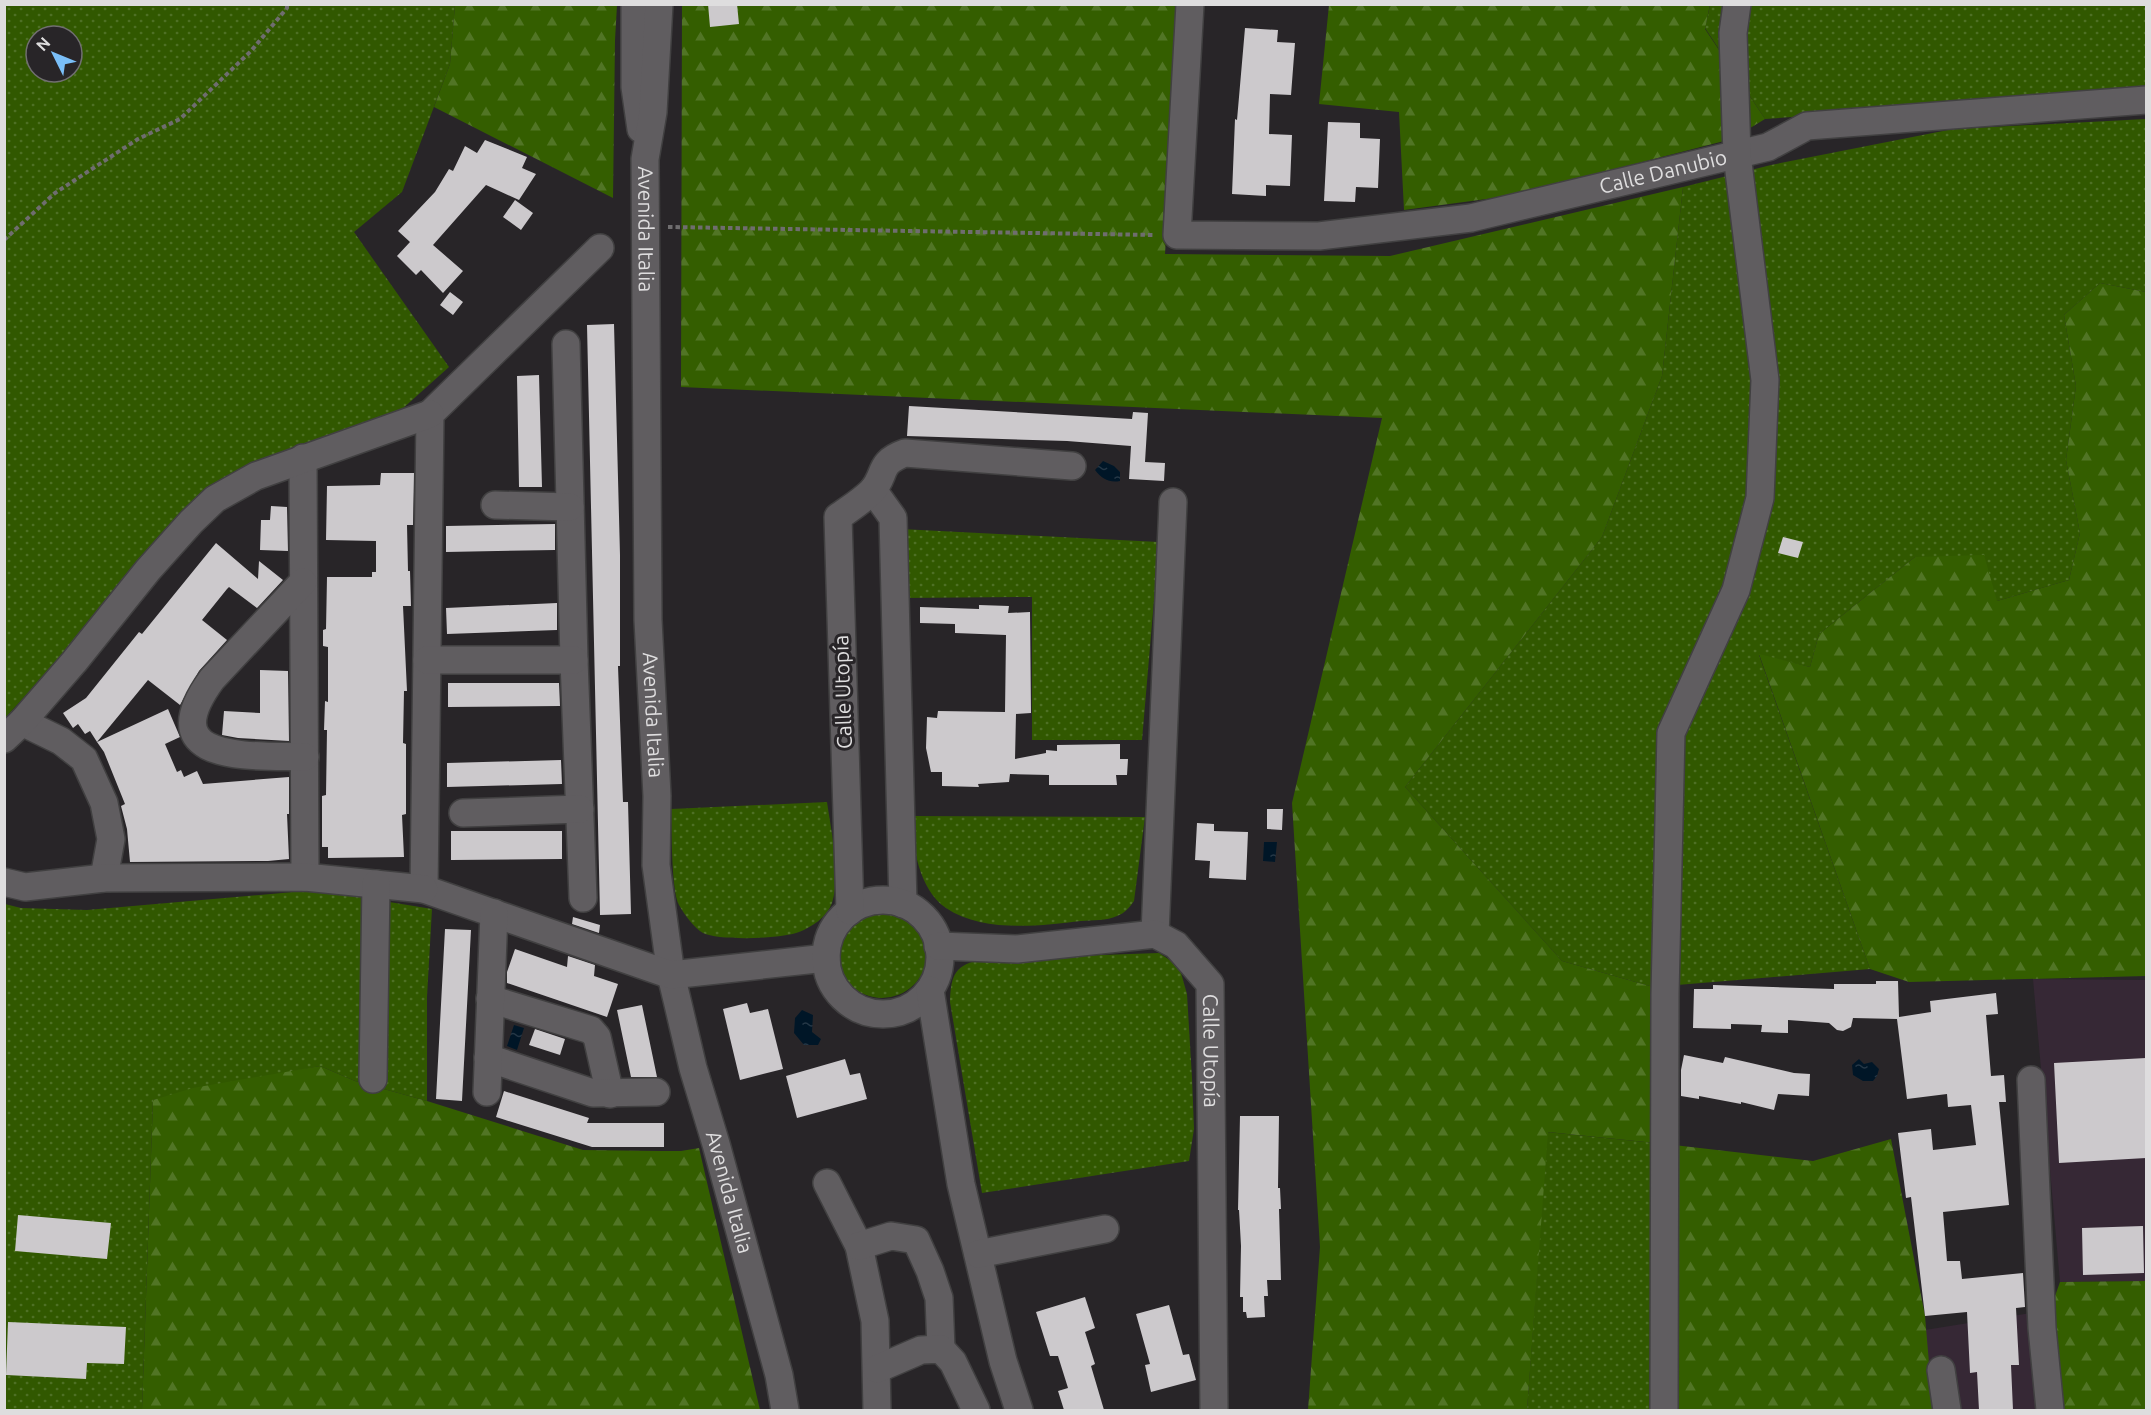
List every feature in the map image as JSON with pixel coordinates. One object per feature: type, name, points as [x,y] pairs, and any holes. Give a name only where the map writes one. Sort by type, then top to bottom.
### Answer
[{"type":"street","points":[[635,4],[635,87],[645,159]]},
{"type":"street","name":"Avenida Italia","points":[[659,4],[654,95],[645,159],[648,620],[657,796],[656,865],[671,975],[693,1068],[779,1375],[785,1410]]},
{"type":"street","points":[[1177,235],[1190,4]]},
{"type":"street","points":[[1664,1410],[1665,994],[1671,733],[1736,591],[1760,498],[1765,380],[1737,155],[1733,33],[1737,4]]},
{"type":"street","name":"Calle Danubio","points":[[1177,235],[1319,236],[1471,218],[1768,147],[1807,126],[2146,100]]},
{"type":"street","points":[[104,878],[111,839],[104,803],[84,759],[61,741],[13,731],[148,570],[215,499],[256,476],[430,414],[600,248]]},
{"type":"street","points":[[566,344],[583,898]]},
{"type":"street","points":[[424,889],[430,414]]},
{"type":"street","name":"Calle Utopía","points":[[850,911],[838,517],[873,490],[884,466],[892,457],[904,453],[1072,466]]},
{"type":"street","points":[[303,458],[305,877]]},
{"type":"street","points":[[873,490],[893,518],[903,904]]},
{"type":"street","points":[[938,946],[1017,949],[1155,934],[1173,502]]},
{"type":"street","points":[[495,506],[570,507]]},
{"type":"street","points":[[303,582],[212,679],[201,694],[193,718],[193,729],[198,739],[207,747],[233,754],[305,757]]},
{"type":"street","points":[[427,660],[574,660]]},
{"type":"street","points":[[463,813],[580,809]]},
{"type":"street","points":[[4,882],[25,887],[104,878],[305,877],[424,889],[671,975],[826,958]]},
{"type":"street","points":[[373,1078],[376,884]]},
{"type":"street","points":[[878,900],[903,904],[914,909],[927,921],[936,937],[940,955],[938,973],[930,990],[917,1003],[900,1012],[881,1014],[862,1011],[845,1001],[833,986],[826,958],[826,949],[832,931],[844,915],[860,905],[878,900]]},
{"type":"street","points":[[487,1092],[494,913]]},
{"type":"street","name":"Calle Utopía","points":[[1155,934],[1176,945],[1210,984],[1214,1410]]},
{"type":"street","points":[[930,990],[961,1184],[1003,1361],[1018,1410]]},
{"type":"street","points":[[490,999],[591,1030],[597,1037],[610,1094]]},
{"type":"street","points":[[488,1058],[593,1093],[656,1092]]},
{"type":"street","points":[[2031,1080],[2042,1328],[2050,1410]]},
{"type":"street","points":[[827,1183],[859,1246],[875,1321],[877,1410]]},
{"type":"street","points":[[978,1254],[1105,1229]]},
{"type":"street","points":[[859,1246],[891,1236],[915,1240],[930,1270],[939,1298],[942,1349],[953,1362],[976,1410]]},
{"type":"street","points":[[877,1369],[921,1350],[942,1349]]},
{"type":"street","points":[[1941,1370],[1947,1410]]},
{"type":"path","points":[[4,240],[55,193],[138,139],[180,119],[251,51],[287,8],[287,4]]},
{"type":"path","points":[[646,227],[1177,235]]},
{"type":"shaded area","points":[[2033,979],[2146,980],[2146,1281],[2060,1282]]},
{"type":"shaded area","points":[[2050,1310],[2060,1410],[1933,1410],[1925,1330]]},
{"type":"green space","points":[[1710,4],[1705,29],[1765,119],[1732,139],[1509,196],[1404,210],[1399,112],[1319,104],[1329,5]]},
{"type":"green space","points":[[5,5],[455,5],[450,64],[402,192],[354,232],[449,367],[401,410],[191,516],[5,718]]},
{"type":"green space","points":[[455,5],[617,5],[613,198],[434,107],[450,64]]},
{"type":"green space","points":[[682,5],[1180,5],[1165,254],[1390,256],[1683,187],[1662,376],[1602,537],[1405,787],[1562,961],[1653,987],[1665,1144],[1548,1132],[1527,1410],[1308,1410],[1320,1247],[1292,803],[1382,418],[681,387]]},
{"type":"green space","points":[[1710,5],[2146,5],[2146,91],[1765,119],[1705,28]]},
{"type":"green space","points":[[2146,119],[2146,292],[2100,283],[2064,315],[2076,386],[2066,460],[2080,533],[2069,580],[1997,601],[1915,557],[1819,634],[1810,667],[1759,655],[1870,969],[1653,987],[1562,961],[1405,787],[1602,537],[1662,376],[1683,187],[1771,165],[1953,129]]},
{"type":"green space","points":[[2100,283],[2146,292],[2146,976],[1909,982],[1870,969],[1759,654],[1810,667],[1819,634],[1915,557],[1984,555],[1997,601],[2069,580],[2080,533],[2066,460],[2076,386],[2064,315]]},
{"type":"green space","points":[[901,529],[1159,542],[1142,740],[1032,740],[1032,597],[902,598]]},
{"type":"green space","points":[[827,802],[836,879],[832,903],[823,917],[799,932],[765,938],[711,936],[700,931],[693,924],[681,909],[676,897],[671,809]]},
{"type":"green space","points":[[909,816],[1145,817],[1134,901],[1125,912],[1113,918],[1047,925],[1012,926],[977,921],[961,916],[946,908],[929,890],[919,866]]},
{"type":"green space","points":[[316,890],[432,909],[427,997],[427,1101],[355,1081],[320,1066],[153,1100],[142,1410],[5,1410],[5,904],[21,908],[87,910]]},
{"type":"green space","points":[[882,908],[907,916],[919,928],[927,953],[919,978],[907,990],[882,998],[857,990],[845,978],[837,953],[845,928],[857,916]]},
{"type":"green space","points":[[1159,953],[1179,966],[1187,994],[1194,1129],[1189,1161],[982,1193],[950,1002],[956,972],[966,964],[983,959]]},
{"type":"green space","points":[[320,1066],[355,1081],[583,1150],[681,1151],[699,1148],[760,1410],[142,1410],[153,1100],[193,1088]]},
{"type":"green space","points":[[1547,1132],[1665,1144],[1677,1410],[1527,1410]]},
{"type":"green space","points":[[1891,1139],[1925,1316],[1933,1410],[1677,1410],[1665,1144],[1813,1161]]},
{"type":"green space","points":[[2146,1281],[2146,1410],[2060,1410],[2050,1310],[2060,1282]]},
{"type":"water","points":[[1103,461],[1120,472],[1120,481],[1109,481],[1095,470]]},
{"type":"water","points":[[1264,842],[1277,842],[1275,862],[1263,861]]},
{"type":"water","points":[[802,1010],[813,1015],[812,1032],[821,1039],[818,1045],[804,1045],[794,1033],[795,1018]]},
{"type":"water","points":[[514,1025],[524,1028],[517,1050],[507,1046]]},
{"type":"water","points":[[1859,1059],[1864,1064],[1872,1062],[1879,1069],[1873,1081],[1863,1081],[1853,1075],[1852,1065]]},
{"type":"building","points":[[708,4],[737,4],[739,24],[710,27]]},
{"type":"building","points":[[1245,28],[1278,30],[1277,42],[1295,43],[1291,95],[1270,94],[1269,134],[1292,135],[1290,186],[1266,185],[1266,196],[1232,194],[1235,119],[1237,120]]},
{"type":"building","points":[[1328,122],[1360,123],[1360,138],[1380,139],[1378,188],[1356,187],[1355,202],[1324,201]]},
{"type":"building","points":[[485,140],[527,157],[522,168],[536,174],[519,200],[486,185],[433,245],[463,271],[443,293],[421,270],[416,275],[397,256],[410,242],[398,231],[435,192],[449,169],[453,171],[465,146],[477,153]]},
{"type":"building","points":[[515,200],[533,213],[521,230],[503,217]]},
{"type":"building","points":[[450,292],[463,302],[453,315],[440,305]]},
{"type":"building","points":[[614,324],[620,555],[620,666],[618,666],[623,802],[628,802],[631,914],[600,915],[587,325]]},
{"type":"building","points":[[539,375],[542,487],[519,487],[517,376]]},
{"type":"building","points":[[909,406],[1132,419],[1133,412],[1148,413],[1145,462],[1165,463],[1164,481],[1129,479],[1131,446],[1067,441],[907,436]]},
{"type":"building","points":[[381,473],[414,473],[413,525],[407,525],[411,606],[403,606],[407,691],[404,691],[403,743],[406,744],[406,814],[402,815],[404,857],[328,858],[328,847],[322,847],[322,796],[326,795],[325,701],[328,702],[328,647],[323,646],[323,630],[326,629],[327,577],[372,577],[372,572],[376,572],[376,541],[326,540],[327,486],[380,485]]},
{"type":"building","points":[[271,506],[287,507],[288,551],[260,550],[261,520],[270,520]]},
{"type":"building","points":[[555,524],[555,550],[446,552],[446,526]]},
{"type":"building","points":[[1783,537],[1803,542],[1798,558],[1778,553]]},
{"type":"building","points":[[216,543],[258,579],[259,561],[283,580],[257,608],[229,587],[227,589],[202,620],[227,640],[199,671],[180,705],[148,680],[97,742],[90,731],[85,734],[78,724],[73,728],[63,713],[86,698],[139,632],[142,634]]},
{"type":"building","points":[[557,603],[557,630],[447,634],[446,608]]},
{"type":"building","points":[[979,605],[1009,606],[1008,613],[1030,612],[1031,713],[1016,714],[1015,759],[1046,753],[1046,750],[1057,751],[1057,745],[1120,744],[1120,759],[1128,759],[1127,775],[1116,775],[1117,785],[1049,785],[1049,775],[1010,774],[1009,782],[978,784],[979,787],[942,786],[942,772],[931,772],[926,748],[927,717],[937,718],[938,711],[1005,712],[1006,635],[955,633],[955,624],[920,623],[920,607],[979,609]]},
{"type":"building","points":[[260,670],[288,671],[289,741],[222,735],[224,711],[260,713]]},
{"type":"building","points":[[448,683],[559,683],[560,706],[448,707]]},
{"type":"building","points":[[168,709],[180,737],[165,744],[177,772],[181,770],[184,777],[197,771],[203,784],[289,777],[289,814],[287,814],[289,859],[130,862],[127,829],[121,806],[125,804],[104,752],[97,742]]},
{"type":"building","points":[[561,760],[562,784],[447,787],[447,763]]},
{"type":"building","points":[[1267,809],[1283,809],[1282,830],[1267,829]]},
{"type":"building","points":[[1197,823],[1214,824],[1214,831],[1248,832],[1246,880],[1209,878],[1210,861],[1195,860]]},
{"type":"building","points":[[451,831],[562,831],[562,859],[451,860]]},
{"type":"building","points":[[573,917],[600,925],[599,933],[572,924]]},
{"type":"building","points":[[445,929],[471,930],[462,1101],[436,1099]]},
{"type":"building","points":[[515,949],[567,967],[568,956],[595,965],[594,976],[618,984],[607,1017],[507,983],[507,972]]},
{"type":"building","points":[[1876,981],[1898,981],[1899,1017],[1931,1012],[1930,1001],[1996,993],[1998,1014],[1986,1015],[1991,1076],[2004,1075],[2006,1102],[1999,1102],[2009,1205],[1943,1212],[1947,1261],[1960,1261],[1962,1279],[2023,1273],[2025,1307],[2016,1308],[2019,1365],[2011,1365],[2013,1410],[1979,1410],[1977,1372],[1970,1373],[1967,1312],[1925,1316],[1911,1197],[1906,1198],[1898,1133],[1931,1129],[1933,1150],[1976,1145],[1971,1105],[1948,1107],[1947,1094],[1907,1099],[1897,1019],[1853,1018],[1851,1027],[1843,1031],[1837,1030],[1829,1023],[1788,1020],[1788,1033],[1761,1032],[1762,1025],[1731,1024],[1731,1029],[1693,1028],[1694,989],[1713,989],[1713,985],[1834,989],[1834,984],[1876,984]]},
{"type":"building","points":[[747,1003],[750,1013],[768,1009],[783,1069],[740,1080],[723,1009]]},
{"type":"building","points":[[642,1005],[657,1077],[631,1077],[617,1010]]},
{"type":"building","points":[[535,1029],[565,1039],[560,1055],[529,1045]]},
{"type":"building","points":[[1684,1055],[1723,1063],[1725,1057],[1794,1073],[1810,1074],[1809,1096],[1778,1094],[1774,1110],[1741,1102],[1741,1104],[1699,1096],[1699,1099],[1681,1096],[1681,1070]]},
{"type":"building","points":[[2146,1058],[2146,1158],[2059,1163],[2054,1063]]},
{"type":"building","points":[[845,1059],[850,1075],[860,1073],[867,1099],[797,1118],[786,1076]]},
{"type":"building","points":[[504,1091],[589,1118],[587,1123],[664,1123],[664,1147],[592,1147],[496,1117]]},
{"type":"building","points":[[1240,1116],[1279,1116],[1278,1188],[1280,1188],[1281,1209],[1279,1209],[1281,1280],[1267,1280],[1268,1296],[1264,1296],[1265,1317],[1247,1318],[1246,1312],[1243,1312],[1243,1297],[1240,1297],[1241,1246],[1238,1210]]},
{"type":"building","points":[[18,1215],[111,1223],[107,1259],[15,1251]]},
{"type":"building","points":[[2143,1226],[2144,1273],[2083,1275],[2082,1228]]},
{"type":"building","points":[[1085,1297],[1095,1328],[1085,1332],[1095,1364],[1091,1366],[1104,1410],[1064,1410],[1058,1391],[1068,1388],[1058,1356],[1050,1356],[1036,1312]]},
{"type":"building","points":[[1169,1305],[1183,1355],[1189,1354],[1196,1380],[1151,1392],[1145,1365],[1150,1364],[1136,1314]]},
{"type":"building","points":[[8,1322],[126,1327],[124,1364],[87,1363],[86,1379],[6,1375]]}]
